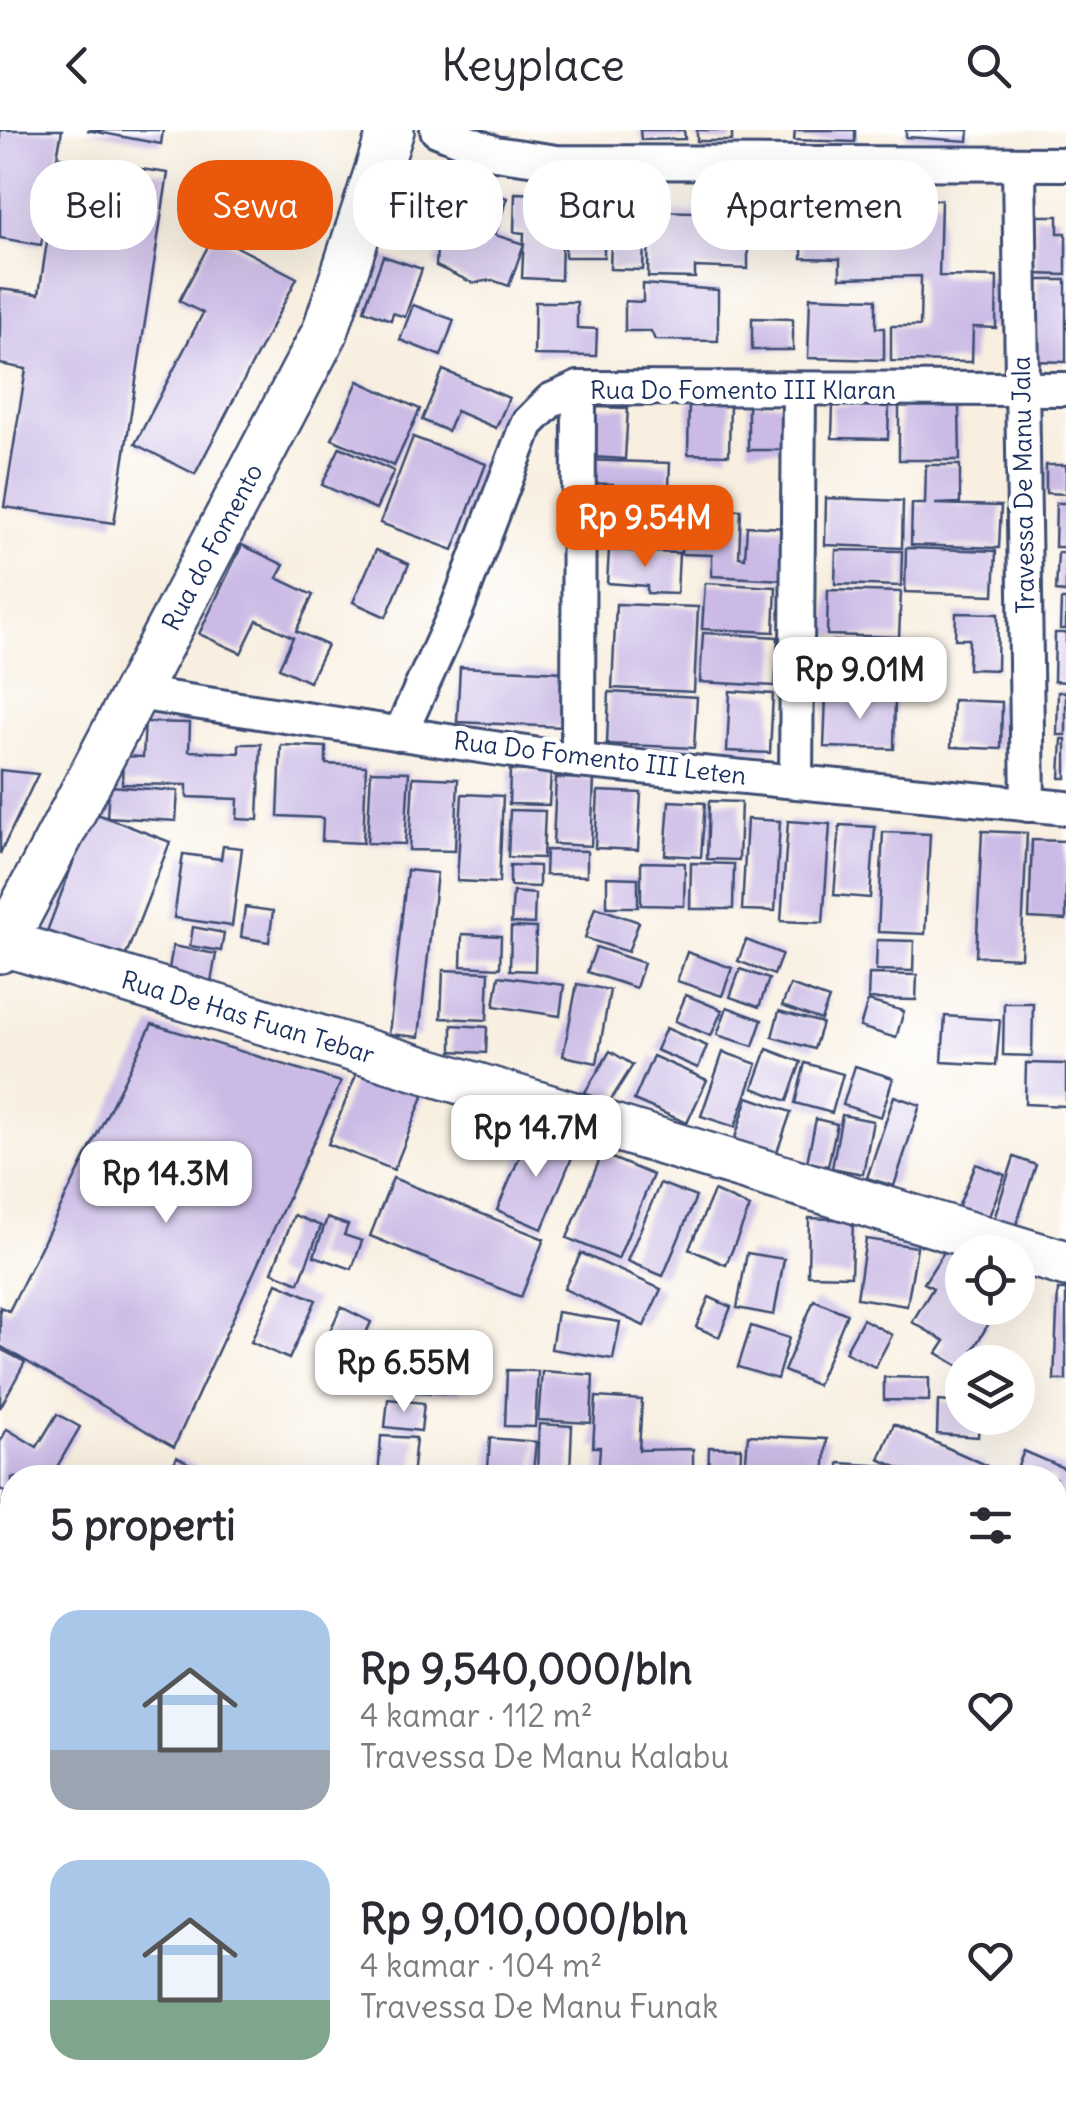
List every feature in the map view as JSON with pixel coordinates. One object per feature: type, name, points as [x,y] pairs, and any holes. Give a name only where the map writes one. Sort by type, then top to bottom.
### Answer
[{"type":"street","name":"Rua do Fomento","points":[[2,947],[325,332],[391,130]]},
{"type":"street","points":[[437,130],[495,153],[556,162],[1066,164]]},
{"type":"street","name":"Travessa De Manu Jala","points":[[1019,164],[1028,805]]},
{"type":"street","points":[[578,761],[579,388]]},
{"type":"street","name":"Rua Do Fomento III Klaran","points":[[400,734],[456,611],[527,424],[551,400],[579,388],[1066,389]]},
{"type":"street","points":[[796,780],[799,390]]},
{"type":"street","name":"Rua Do Fomento III Leten","points":[[136,693],[578,761],[1066,808]]},
{"type":"street","name":"Rua De Has Fuan Tebar","points":[[2,947],[1066,1264]]},
{"type":"building","points":[[0,130],[62,130],[57,160],[30,160],[30,243],[0,238]]},
{"type":"building","points":[[87,130],[163,130],[161,144]]},
{"type":"building","points":[[640,130],[684,130],[685,139],[641,140]]},
{"type":"building","points":[[697,130],[732,130],[732,141],[697,141]]},
{"type":"building","points":[[795,130],[855,130],[855,142],[794,140]]},
{"type":"building","points":[[906,130],[969,130],[968,141],[906,137]]},
{"type":"building","points":[[157,171],[168,173],[157,244]]},
{"type":"building","points":[[515,193],[523,193],[523,233],[514,232]]},
{"type":"building","points":[[938,200],[941,200],[939,276],[997,277],[996,328],[973,327],[972,362],[891,361],[891,326],[920,326],[921,276],[840,278],[840,259],[802,258],[802,250],[938,250]]},
{"type":"building","points":[[671,211],[691,212],[691,250],[748,250],[748,269],[695,267],[695,278],[648,277],[648,250],[671,250]]},
{"type":"building","points":[[1035,216],[1058,216],[1058,233],[1066,233],[1066,275],[1035,274]]},
{"type":"building","points":[[503,237],[523,244],[509,286],[492,280],[473,283],[436,266],[437,250],[503,250]]},
{"type":"building","points":[[46,250],[156,250],[114,523],[4,507],[26,369],[0,364],[0,289],[39,294]]},
{"type":"building","points":[[206,250],[243,250],[297,278],[195,474],[135,444],[203,313],[179,301]]},
{"type":"building","points":[[523,250],[562,250],[561,280],[522,278]]},
{"type":"building","points":[[565,250],[604,250],[604,257],[565,257]]},
{"type":"building","points":[[611,250],[644,250],[643,270],[610,269]]},
{"type":"building","points":[[383,256],[422,269],[405,317],[393,313],[391,320],[364,310]]},
{"type":"building","points":[[1038,280],[1066,280],[1066,362],[1036,361]]},
{"type":"building","points":[[643,284],[718,290],[718,341],[655,340],[651,331],[625,331],[625,301],[643,302]]},
{"type":"building","points":[[810,297],[876,299],[876,328],[884,328],[884,360],[808,358]]},
{"type":"building","points":[[535,302],[577,302],[577,328],[597,329],[596,356],[534,355]]},
{"type":"building","points":[[413,305],[454,320],[441,356],[400,340]]},
{"type":"building","points":[[752,318],[793,319],[793,350],[752,350]]},
{"type":"building","points":[[443,370],[509,398],[496,428],[456,411],[448,431],[422,420]]},
{"type":"building","points":[[358,381],[420,409],[394,466],[332,439]]},
{"type":"building","points":[[689,400],[730,401],[729,455],[688,454]]},
{"type":"building","points":[[748,404],[788,404],[788,450],[748,450]]},
{"type":"building","points":[[833,405],[889,407],[888,439],[832,438]]},
{"type":"building","points":[[899,406],[959,406],[960,460],[899,460]]},
{"type":"building","points":[[594,407],[628,408],[625,459],[592,457]]},
{"type":"building","points":[[413,437],[486,464],[453,550],[380,523]]},
{"type":"building","points":[[340,447],[394,471],[376,509],[322,485]]},
{"type":"building","points":[[585,460],[670,463],[669,487],[647,487],[678,488],[676,520],[612,517],[613,484],[584,483]]},
{"type":"building","points":[[926,465],[960,465],[960,503],[935,504],[1001,506],[999,548],[911,545],[912,504],[925,504]]},
{"type":"building","points":[[1046,465],[1066,465],[1066,494],[1046,493]]},
{"type":"building","points":[[826,498],[903,501],[902,548],[825,545]]},
{"type":"building","points":[[1056,503],[1066,503],[1066,547],[1055,547]]},
{"type":"building","points":[[683,508],[741,510],[739,557],[745,558],[747,526],[787,528],[784,580],[712,576],[712,555],[681,554]]},
{"type":"building","points":[[611,521],[677,524],[676,548],[610,546]]},
{"type":"building","points":[[242,545],[284,565],[277,578],[313,595],[296,631],[327,645],[309,682],[279,668],[293,637],[257,620],[241,653],[199,634]]},
{"type":"building","points":[[906,548],[996,551],[994,595],[905,592]]},
{"type":"building","points":[[376,550],[409,564],[386,617],[353,602]]},
{"type":"building","points":[[609,550],[679,553],[677,594],[647,593],[647,586],[607,583]]},
{"type":"building","points":[[836,550],[902,551],[901,586],[835,584]]},
{"type":"building","points":[[1058,553],[1066,553],[1066,592],[1056,591]]},
{"type":"building","points":[[705,583],[776,587],[774,632],[702,629]]},
{"type":"building","points":[[828,590],[901,592],[899,637],[827,635]]},
{"type":"building","points":[[1061,600],[1066,600],[1066,629],[1060,629]]},
{"type":"building","points":[[616,604],[698,607],[694,692],[612,688]]},
{"type":"building","points":[[956,613],[998,614],[997,670],[968,669],[969,639],[955,639]]},
{"type":"building","points":[[703,633],[778,637],[775,686],[700,682]]},
{"type":"building","points":[[1055,633],[1066,633],[1066,682],[1054,681]]},
{"type":"building","points":[[833,641],[903,643],[902,691],[832,689]]},
{"type":"building","points":[[460,667],[564,672],[562,727],[457,722]]},
{"type":"building","points":[[730,691],[773,694],[770,753],[727,751]]},
{"type":"building","points":[[609,692],[697,697],[694,748],[607,744]]},
{"type":"building","points":[[1058,692],[1066,692],[1066,735],[1057,735]]},
{"type":"building","points":[[826,695],[895,697],[894,749],[824,747]]},
{"type":"building","points":[[953,700],[1002,702],[1001,749],[951,747]]},
{"type":"building","points":[[145,722],[190,723],[189,751],[239,753],[239,744],[261,744],[258,820],[237,819],[238,799],[187,797],[187,785],[122,784],[123,756],[143,757]]},
{"type":"building","points":[[1062,739],[1066,739],[1066,778],[1060,778]]},
{"type":"building","points":[[281,745],[326,747],[326,764],[366,766],[363,843],[322,841],[323,818],[278,816]]},
{"type":"building","points":[[0,770],[38,774],[0,854]]},
{"type":"building","points":[[510,770],[551,772],[549,805],[509,804]]},
{"type":"building","points":[[371,771],[409,772],[405,844],[367,843]]},
{"type":"building","points":[[413,777],[458,779],[455,851],[409,850]]},
{"type":"building","points":[[556,778],[594,779],[591,846],[553,844]]},
{"type":"building","points":[[109,786],[178,791],[176,821],[107,817]]},
{"type":"building","points":[[598,791],[641,793],[638,850],[595,848]]},
{"type":"building","points":[[462,794],[503,796],[499,883],[457,881]]},
{"type":"building","points":[[669,801],[705,803],[701,857],[665,855]]},
{"type":"building","points":[[709,801],[741,802],[739,860],[707,859]]},
{"type":"building","points":[[510,810],[545,811],[543,858],[508,857]]},
{"type":"building","points":[[92,812],[170,842],[123,963],[46,934]]},
{"type":"building","points":[[747,819],[780,821],[775,911],[742,910]]},
{"type":"building","points":[[788,821],[830,824],[823,923],[781,921]]},
{"type":"building","points":[[840,825],[875,827],[870,898],[834,895]]},
{"type":"building","points":[[982,831],[1027,833],[1021,958],[976,956]]},
{"type":"building","points":[[883,832],[930,834],[925,934],[878,932]]},
{"type":"building","points":[[1032,840],[1066,841],[1066,920],[1029,918]]},
{"type":"building","points":[[223,846],[242,848],[232,926],[174,918],[183,854],[221,859]]},
{"type":"building","points":[[546,850],[587,851],[587,876],[545,875]]},
{"type":"building","points":[[641,862],[685,863],[684,906],[641,905]]},
{"type":"building","points":[[691,863],[734,864],[733,909],[690,909]]},
{"type":"building","points":[[510,865],[539,866],[539,887],[510,886]]},
{"type":"building","points":[[407,870],[437,873],[419,1037],[389,1034]]},
{"type":"building","points":[[607,877],[638,878],[638,907],[607,907]]},
{"type":"building","points":[[513,892],[535,894],[534,924],[511,923]]},
{"type":"building","points":[[245,907],[273,911],[269,942],[241,937]]},
{"type":"building","points":[[595,907],[639,922],[628,952],[585,938]]},
{"type":"building","points":[[193,927],[224,933],[221,951],[190,946]]},
{"type":"building","points":[[511,927],[536,928],[535,971],[510,970]]},
{"type":"building","points":[[462,934],[501,936],[500,968],[461,966]]},
{"type":"building","points":[[746,940],[782,954],[774,975],[738,961]]},
{"type":"building","points":[[877,940],[914,941],[913,971],[876,970]]},
{"type":"building","points":[[173,946],[216,954],[211,982],[168,974]]},
{"type":"building","points":[[596,947],[644,963],[636,988],[587,972]]},
{"type":"building","points":[[687,952],[732,968],[722,996],[677,981]]},
{"type":"building","points":[[740,969],[769,979],[759,1007],[730,997]]},
{"type":"building","points":[[443,970],[489,972],[487,1020],[441,1018]]},
{"type":"building","points":[[869,974],[917,975],[916,1000],[868,999]]},
{"type":"building","points":[[499,976],[564,985],[560,1016],[494,1006]]},
{"type":"building","points":[[577,984],[610,990],[597,1063],[563,1056]]},
{"type":"building","points":[[790,985],[829,999],[821,1020],[782,1006]]},
{"type":"building","points":[[686,995],[722,1010],[711,1036],[675,1021]]},
{"type":"building","points":[[868,1001],[904,1011],[896,1038],[860,1027]]},
{"type":"building","points":[[1004,1003],[1033,1003],[1032,1056],[1003,1055]]},
{"type":"building","points":[[727,1007],[762,1020],[753,1046],[717,1035]]},
{"type":"building","points":[[779,1011],[822,1023],[814,1049],[772,1037]]},
{"type":"building","points":[[945,1016],[1000,1020],[996,1065],[942,1062]]},
{"type":"building","points":[[152,1024],[341,1082],[174,1447],[0,1346],[0,1307],[9,1311]]},
{"type":"building","points":[[452,1025],[487,1027],[486,1053],[452,1051]]},
{"type":"building","points":[[666,1028],[707,1046],[698,1068],[656,1050]]},
{"type":"building","points":[[767,1049],[801,1062],[787,1101],[753,1088]]},
{"type":"building","points":[[610,1051],[633,1065],[607,1106],[585,1092]]},
{"type":"building","points":[[723,1052],[757,1064],[735,1127],[701,1116]]},
{"type":"building","points":[[653,1056],[707,1080],[687,1123],[634,1100]]},
{"type":"building","points":[[361,1063],[426,1089],[394,1170],[328,1144]]},
{"type":"building","points":[[805,1063],[843,1074],[832,1113],[795,1103]]},
{"type":"building","points":[[1026,1063],[1066,1064],[1066,1106],[1025,1104]]},
{"type":"building","points":[[855,1066],[893,1078],[881,1117],[843,1105]]},
{"type":"building","points":[[894,1096],[920,1105],[894,1186],[867,1178]]},
{"type":"building","points":[[748,1097],[791,1112],[776,1155],[734,1141]]},
{"type":"building","points":[[842,1115],[873,1121],[863,1174],[832,1168]]},
{"type":"building","points":[[816,1119],[837,1124],[828,1166],[807,1162]]},
{"type":"building","points":[[530,1132],[575,1150],[542,1229],[497,1210]]},
{"type":"building","points":[[602,1154],[653,1175],[618,1259],[567,1238]]},
{"type":"building","points":[[1014,1157],[1036,1165],[1016,1226],[994,1219]]},
{"type":"building","points":[[976,1164],[1005,1175],[988,1219],[958,1207]]},
{"type":"building","points":[[393,1178],[544,1239],[521,1297],[370,1236]]},
{"type":"building","points":[[660,1183],[696,1197],[663,1276],[627,1261]]},
{"type":"building","points":[[714,1191],[750,1207],[726,1265],[689,1249]]},
{"type":"building","points":[[294,1215],[321,1226],[299,1283],[272,1272]]},
{"type":"building","points":[[327,1218],[348,1225],[344,1235],[362,1241],[352,1269],[314,1256]]},
{"type":"building","points":[[809,1218],[853,1220],[851,1276],[808,1275]]},
{"type":"building","points":[[866,1239],[917,1247],[907,1306],[857,1298]]},
{"type":"building","points":[[945,1250],[945,1325],[988,1325],[976,1345],[945,1345],[945,1358],[937,1353],[945,1341],[912,1322],[933,1288],[924,1283]]},
{"type":"building","points":[[581,1253],[661,1289],[644,1326],[564,1289]]},
{"type":"building","points":[[747,1253],[784,1259],[774,1315],[737,1308]]},
{"type":"building","points":[[277,1283],[316,1300],[289,1359],[251,1342]]},
{"type":"building","points":[[1058,1290],[1066,1290],[1066,1380],[1054,1380]]},
{"type":"building","points":[[709,1297],[731,1307],[719,1337],[696,1327]]},
{"type":"building","points":[[814,1300],[847,1314],[817,1385],[784,1371]]},
{"type":"building","points":[[341,1307],[371,1322],[350,1368],[320,1353]]},
{"type":"building","points":[[557,1312],[620,1322],[613,1359],[551,1349]]},
{"type":"building","points":[[863,1319],[892,1335],[875,1367],[845,1352]]},
{"type":"building","points":[[751,1326],[789,1338],[777,1379],[738,1367]]},
{"type":"building","points":[[0,1349],[25,1362],[0,1408]]},
{"type":"building","points":[[397,1365],[462,1368],[460,1394],[396,1391]]},
{"type":"building","points":[[507,1370],[538,1371],[535,1427],[505,1426]]},
{"type":"building","points":[[542,1371],[593,1375],[591,1423],[538,1420]]},
{"type":"building","points":[[884,1377],[929,1378],[929,1401],[884,1400]]},
{"type":"building","points":[[596,1397],[642,1400],[639,1450],[693,1449],[693,1465],[599,1465],[600,1447],[593,1447]]},
{"type":"building","points":[[388,1399],[424,1403],[421,1431],[385,1427]]},
{"type":"building","points":[[938,1401],[945,1402],[945,1435],[937,1434]]},
{"type":"building","points":[[57,1414],[80,1427],[58,1465],[0,1465],[0,1442],[7,1429],[37,1447]]},
{"type":"building","points":[[539,1424],[572,1426],[570,1465],[537,1465]]},
{"type":"building","points":[[894,1424],[986,1465],[892,1465],[879,1459]]},
{"type":"building","points":[[748,1435],[827,1439],[825,1465],[746,1465]]},
{"type":"building","points":[[381,1436],[416,1438],[413,1465],[379,1465]]},
{"type":"building","points":[[490,1438],[536,1442],[534,1465],[488,1465]]},
{"type":"building","points":[[709,1447],[741,1448],[740,1465],[708,1465]]},
{"type":"building","points":[[1024,1451],[1057,1465],[1018,1465]]},
{"type":"building","points":[[177,1457],[192,1465],[173,1465]]}]
